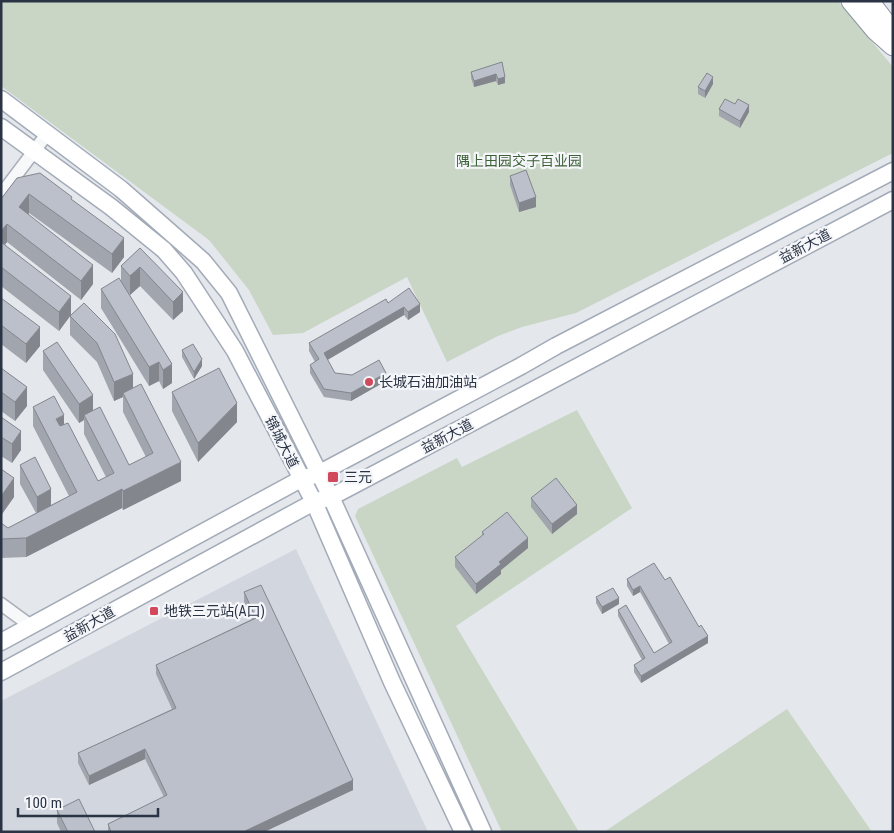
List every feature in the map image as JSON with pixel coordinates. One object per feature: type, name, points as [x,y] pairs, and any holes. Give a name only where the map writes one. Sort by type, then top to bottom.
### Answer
[{"type":"highway","points":[[851,1],[876,31],[893,46]]},
{"type":"highway","points":[[869,1],[893,32]]},
{"type":"main road","name":"锦城大道","points":[[1,99],[121,189],[203,261],[229,293],[331,498],[483,832]]},
{"type":"main road","name":"锦城大道","points":[[1,127],[111,207],[164,250],[184,273],[235,351],[314,502],[392,682],[463,832]]},
{"type":"main road","name":"益新大道","points":[[1,642],[301,479],[318,474],[556,346],[893,171]]},
{"type":"main road","name":"益新大道","points":[[1,672],[314,502],[331,498],[893,200]]},
{"type":"street","points":[[1,195],[47,134]]},
{"type":"street","points":[[1,604],[30,626]]},
{"type":"shaded area","points":[[296,549],[428,832],[1,832],[1,701]]},
{"type":"green space","name":"隅上田园交子百业园","points":[[1,1],[838,1],[893,67],[893,153],[576,313],[522,327],[498,336],[447,362],[407,277],[303,333],[273,335],[249,290],[209,240],[1,86]]},
{"type":"green space","points":[[577,410],[632,508],[456,626],[579,832],[502,832],[355,516],[358,509],[457,458],[462,467]]},
{"type":"green space","points":[[787,709],[872,832],[604,832]]},
{"type":"building","points":[[502,62],[505,77],[498,79],[496,74],[474,81],[471,72]]},
{"type":"building","points":[[707,73],[713,77],[705,91],[698,87]]},
{"type":"building","points":[[725,99],[735,104],[738,99],[749,105],[740,121],[719,109]]},
{"type":"building","points":[[526,170],[536,197],[519,203],[510,176]]},
{"type":"building","points":[[40,173],[72,197],[71,199],[124,238],[112,254],[29,194],[19,207],[93,265],[81,281],[7,224],[1,231],[1,199],[17,178]]},
{"type":"building","points":[[1,242],[71,296],[59,312],[1,267]]},
{"type":"building","points":[[140,248],[183,292],[173,302],[140,267],[130,276],[121,266]]},
{"type":"building","points":[[119,278],[172,364],[163,370],[159,362],[149,367],[101,289]]},
{"type":"building","points":[[409,288],[420,304],[408,312],[404,307],[324,353],[335,373],[352,375],[379,360],[386,373],[351,393],[324,389],[310,365],[319,359],[309,343],[386,299],[388,303]]},
{"type":"building","points":[[1,298],[40,327],[26,344],[1,325]]},
{"type":"building","points":[[84,303],[115,334],[133,374],[114,382],[97,343],[70,316]]},
{"type":"building","points":[[57,342],[93,395],[79,404],[43,351]]},
{"type":"building","points":[[193,344],[202,359],[194,372],[182,350]]},
{"type":"building","points":[[1,368],[27,387],[15,402],[1,392]]},
{"type":"building","points":[[219,368],[237,403],[198,443],[172,392]]},
{"type":"building","points":[[141,384],[181,462],[123,491],[122,489],[26,538],[1,539],[1,523],[8,528],[77,492],[33,407],[54,396],[64,415],[56,419],[60,426],[68,423],[98,481],[114,473],[84,415],[100,407],[129,465],[153,453],[123,393]]},
{"type":"building","points":[[1,417],[21,431],[12,444],[1,437]]},
{"type":"building","points":[[35,457],[51,489],[37,497],[20,465]]},
{"type":"building","points":[[1,469],[14,478],[2,495],[1,494]]},
{"type":"building","points":[[556,478],[577,505],[552,524],[531,498]]},
{"type":"building","points":[[507,512],[528,538],[499,562],[501,564],[476,584],[455,557],[484,534],[482,532]]},
{"type":"building","points":[[654,563],[665,580],[670,577],[699,627],[701,625],[708,636],[641,676],[634,665],[645,658],[618,610],[626,605],[654,653],[672,642],[640,586],[633,590],[627,579]]},
{"type":"building","points":[[261,585],[353,780],[243,832],[111,832],[108,824],[167,795],[145,749],[89,776],[78,753],[176,708],[156,665],[256,618],[244,592]]},
{"type":"building","points":[[613,588],[619,598],[602,607],[596,597]]},
{"type":"building","points":[[79,799],[95,832],[68,832],[57,810]]},
{"type":"place","name":"长城石油加油站","points":[[369,382]]},
{"type":"place","name":"三元","points":[[333,477]]},
{"type":"place","name":"地铁三元站(A口)","points":[[154,611]]}]
